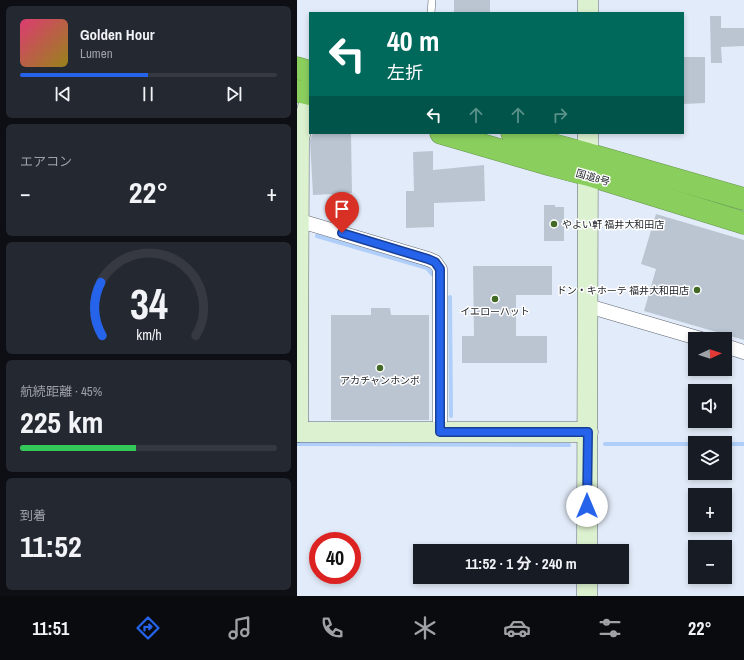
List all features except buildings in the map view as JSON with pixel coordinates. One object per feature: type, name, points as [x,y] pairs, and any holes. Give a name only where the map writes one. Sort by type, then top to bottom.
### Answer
[{"type":"highway","points":[[297,68],[309,72]]},
{"type":"highway","points":[[297,91],[309,94]]},
{"type":"highway","name":"国道8号","points":[[444,134],[589,175],[744,223]]},
{"type":"highway","name":"国道8号","points":[[515,134],[550,144],[589,143],[744,199]]},
{"type":"street","points":[[588,0],[588,12]]},
{"type":"street","points":[[309,103],[299,138],[297,432],[588,432]]},
{"type":"street","points":[[587,544],[589,143]]},
{"type":"street","points":[[298,220],[428,259],[435,262],[440,269],[440,432]]},
{"type":"street","points":[[589,306],[688,335]]},
{"type":"street","points":[[732,348],[744,352]]},
{"type":"street","points":[[587,584],[587,596]]},
{"type":"lane","points":[[431,0],[431,12]]},
{"type":"waterway","points":[[317,236],[427,268],[432,274]]},
{"type":"waterway","points":[[450,297],[451,416]]},
{"type":"waterway","points":[[297,444],[569,445]]},
{"type":"waterway","points":[[605,444],[688,444]]},
{"type":"waterway","points":[[732,444],[744,444]]},
{"type":"place","name":"やよい軒 福井大和田店","points":[[554,224]]},
{"type":"place","name":"ドン・キホーテ 福井大和田店","points":[[697,290]]},
{"type":"place","name":"イエローハット","points":[[495,299]]},
{"type":"place","name":"アカチャンホンポ","points":[[380,368]]},
{"type":"route","points":[[342,233],[428,259],[435,262],[440,269],[440,432],[588,432],[587,506]]}]
